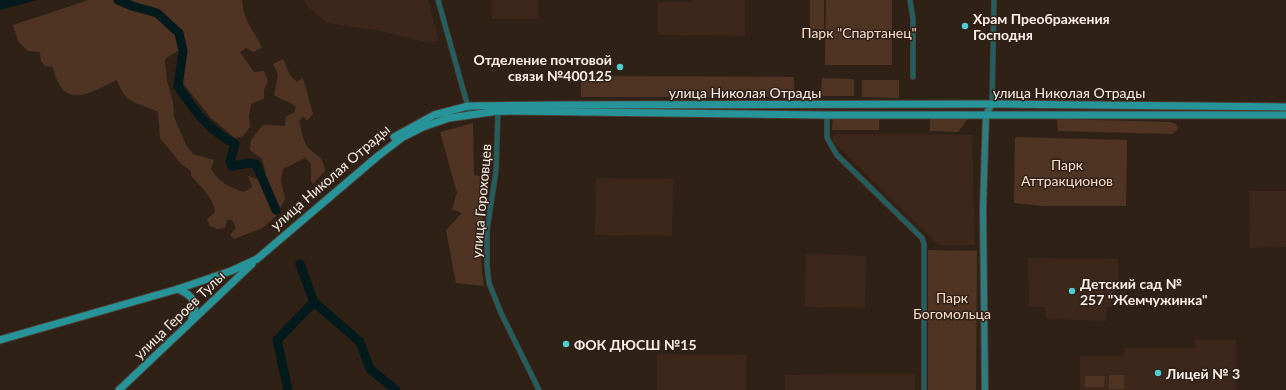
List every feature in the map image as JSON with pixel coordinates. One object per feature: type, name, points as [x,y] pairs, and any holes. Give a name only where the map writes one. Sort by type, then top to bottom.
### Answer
[{"type":"main road","name":"улица Николая Отрады","points":[[257,259],[375,152],[405,130],[434,115],[468,106],[564,104],[992,104],[1286,107]]},
{"type":"main road","name":"улица Николая Отрады","points":[[0,340],[178,289],[222,275],[257,259],[392,144],[423,127],[449,118],[470,114],[498,111],[827,115],[1286,115]]},
{"type":"main road","name":"улица Героев Тулы","points":[[119,390],[257,259]]},
{"type":"main road","points":[[178,289],[188,294],[194,300],[195,308],[190,321]]},
{"type":"street","points":[[438,0],[470,114]]},
{"type":"street","points":[[910,0],[913,19],[913,76]]},
{"type":"street","points":[[985,390],[984,208],[986,114],[992,104],[994,0]]},
{"type":"street","name":"улица Гороховцев","points":[[498,111],[496,172],[487,230],[487,266],[489,283],[501,313],[539,390]]},
{"type":"street","points":[[827,115],[827,138],[837,155],[922,238],[924,244],[924,390]]},
{"type":"shaded area","points":[[304,0],[428,0],[439,41],[426,42],[382,31],[327,23],[307,6]]},
{"type":"shaded area","points":[[492,0],[538,0],[538,19],[492,19]]},
{"type":"shaded area","points":[[691,0],[745,0],[745,36],[658,35],[658,2],[690,2]]},
{"type":"shaded area","points":[[833,134],[972,135],[975,245],[938,245],[833,141]]},
{"type":"shaded area","points":[[596,178],[673,179],[672,236],[595,235]]},
{"type":"shaded area","points":[[1249,191],[1286,191],[1286,247],[1250,248]]},
{"type":"shaded area","points":[[806,254],[866,256],[865,308],[805,307]]},
{"type":"shaded area","name":"Детский сад № 257 \"Жемчужинка\"","points":[[1028,258],[1118,259],[1118,289],[1111,293],[1112,307],[1106,307],[1106,321],[1046,319],[1046,307],[1029,307]]},
{"type":"shaded area","name":"Лицей № 3","points":[[1195,340],[1236,340],[1236,390],[1080,390],[1080,356],[1124,356],[1125,348],[1195,348]]},
{"type":"shaded area","points":[[657,354],[746,355],[746,390],[657,390]]},
{"type":"shaded area","points":[[915,374],[915,390],[785,390],[785,375]]},
{"type":"green space","points":[[89,0],[242,0],[244,14],[262,48],[253,52],[246,48],[240,52],[254,72],[264,71],[268,81],[264,90],[264,99],[251,104],[249,116],[250,127],[243,136],[235,138],[211,118],[182,82],[186,57],[177,51],[165,59],[167,81],[173,102],[174,117],[186,145],[193,154],[214,160],[211,169],[225,184],[244,192],[252,187],[248,176],[258,179],[266,173],[262,159],[250,150],[251,140],[263,125],[285,126],[286,116],[294,113],[296,107],[274,95],[278,75],[273,64],[283,59],[290,75],[297,82],[303,78],[313,114],[307,121],[303,116],[299,122],[305,144],[321,158],[325,171],[313,184],[311,181],[311,164],[305,158],[283,169],[281,180],[285,199],[275,217],[261,229],[234,239],[230,235],[236,228],[232,220],[227,220],[225,228],[217,229],[210,226],[207,219],[215,212],[212,202],[206,192],[191,176],[191,171],[181,164],[160,138],[158,112],[128,99],[120,88],[117,80],[96,90],[80,95],[73,95],[66,92],[58,82],[53,67],[45,66],[41,61],[40,52],[28,51],[18,41],[13,25]]},
{"type":"green space","points":[[810,0],[824,0],[824,29],[810,29]]},
{"type":"green space","name":"Парк \"Спартанец\"","points":[[826,0],[892,0],[892,65],[825,65]]},
{"type":"green space","points":[[581,76],[794,77],[794,97],[581,97]]},
{"type":"green space","points":[[822,78],[854,79],[854,96],[821,96]]},
{"type":"green space","points":[[862,80],[899,80],[899,98],[862,97]]},
{"type":"green space","points":[[833,117],[879,118],[879,130],[832,130]]},
{"type":"green space","points":[[930,117],[969,117],[958,132],[930,131]]},
{"type":"green space","points":[[1057,119],[1171,122],[1176,124],[1178,128],[1172,134],[1058,131]]},
{"type":"green space","points":[[473,123],[474,175],[489,178],[481,245],[484,286],[456,283],[446,230],[462,213],[452,209],[457,193],[440,132]]},
{"type":"green space","name":"Парк Аттракционов","points":[[1015,137],[1127,140],[1126,206],[1043,206],[1014,203]]},
{"type":"green space","name":"Парк Богомольца","points":[[928,250],[977,251],[976,390],[928,390]]},
{"type":"green space","points":[[1109,375],[1124,375],[1124,389],[1109,389]]},
{"type":"green space","points":[[1085,376],[1105,376],[1104,387],[1085,387]]},
{"type":"water","points":[[0,0],[37,0],[0,10]]},
{"type":"waterway","points":[[118,0],[132,6],[157,13],[179,33],[183,51],[178,86],[202,119],[209,126],[235,144],[230,162],[232,166],[249,163],[256,164],[276,210]]},
{"type":"waterway","points":[[300,264],[314,302],[360,342],[370,369],[396,390]]},
{"type":"waterway","points":[[288,390],[277,340],[314,302]]},
{"type":"place","name":"Храм Преображения Господня","points":[[965,26]]},
{"type":"place","name":"Отделение почтовой связи №400125","points":[[620,67]]},
{"type":"place","name":"Детский сад № 257 \"Жемчужинка\"","points":[[1072,291]]},
{"type":"place","name":"ФОК ДЮСШ №15","points":[[566,344]]},
{"type":"place","name":"Лицей № 3","points":[[1158,373]]}]
